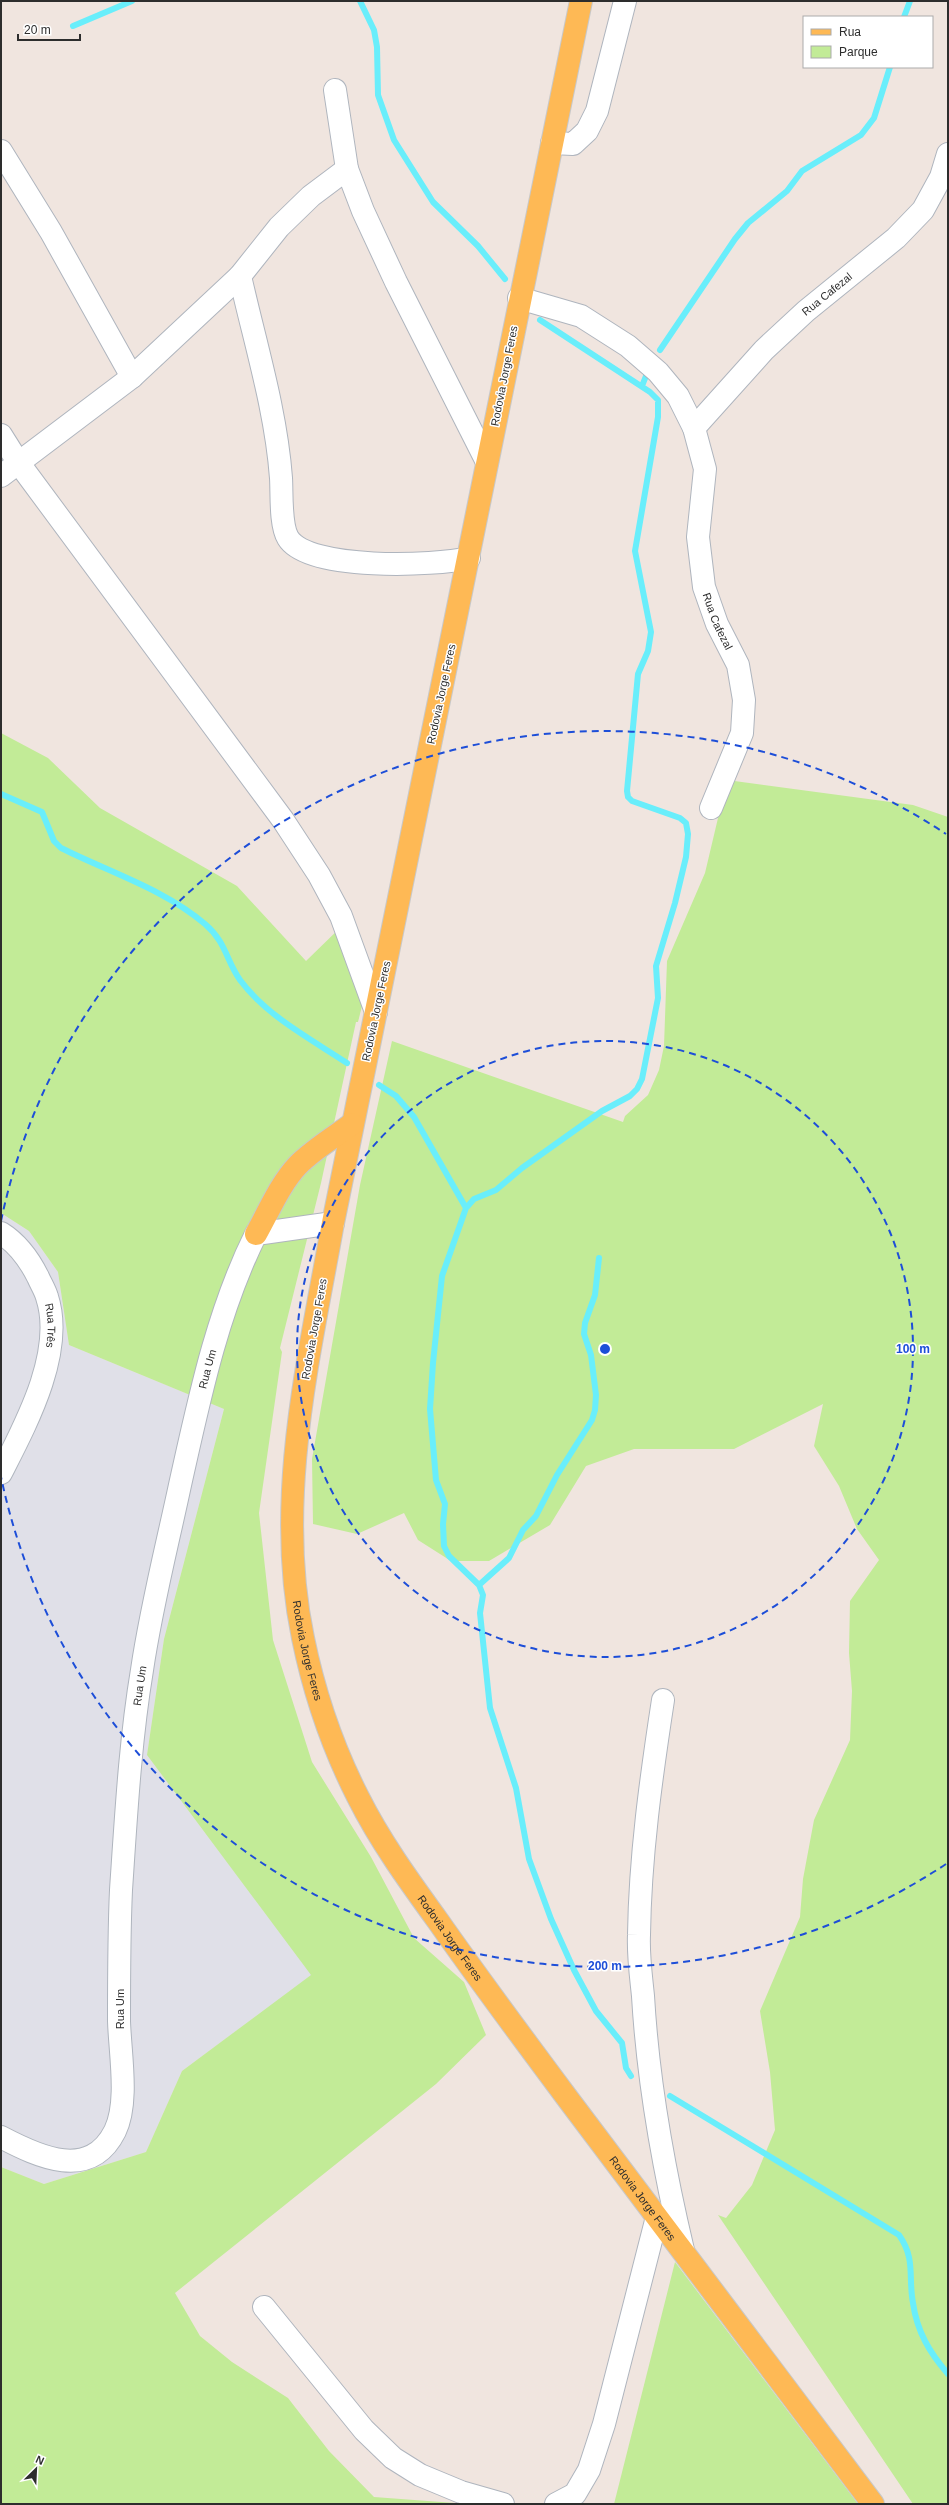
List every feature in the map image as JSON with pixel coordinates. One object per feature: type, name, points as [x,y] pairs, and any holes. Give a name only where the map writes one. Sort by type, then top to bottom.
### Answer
[{"type":"main road","name":"Rodovia Jorge Feres","points":[[581,1],[519,298],[469,558],[352,1124],[333,1223],[305,1379],[296,1450],[292,1513],[294,1574],[303,1638],[326,1723],[358,1798],[402,1871],[477,1977],[873,2504]]},
{"type":"main road","points":[[256,1234],[282,1188],[297,1166],[313,1151],[352,1124]]},
{"type":"street","points":[[552,143],[573,144],[587,131],[597,111],[625,1]]},
{"type":"street","points":[[335,90],[347,168],[363,211],[396,282],[487,462]]},
{"type":"street","points":[[1,151],[51,232],[132,377]]},
{"type":"street","name":"Rua Cafezal","points":[[694,428],[764,350],[806,311],[896,238],[923,210],[941,177],[948,154]]},
{"type":"street","points":[[1,476],[132,377],[240,276],[279,227],[311,196],[347,168]]},
{"type":"street","points":[[240,276],[279,454],[284,526],[288,538],[308,553],[339,559],[406,565],[445,564],[469,558]]},
{"type":"street","name":"Rua Cafezal","points":[[519,298],[581,316],[628,346],[658,372],[678,396],[694,428],[705,469],[698,537],[704,587],[717,624],[738,665],[744,700],[742,733],[711,808]]},
{"type":"street","points":[[1,435],[18,462],[284,820],[319,875],[341,916],[376,1012]]},
{"type":"street","points":[[256,1234],[333,1223]]},
{"type":"street","name":"Rua Três","points":[[1,1234],[8,1238],[32,1264],[47,1297],[52,1325],[48,1365],[18,1440],[1,1473]]},
{"type":"street","name":"Rua Um","points":[[1,2138],[31,2152],[68,2162],[84,2160],[101,2150],[114,2132],[121,2113],[119,2020],[121,1892],[133,1742],[142,1670],[200,1393],[232,1287],[256,1234]]},
{"type":"street","points":[[663,1700],[653,1762],[641,1871],[639,1937],[649,2071],[670,2193],[683,2250]]},
{"type":"street","points":[[556,2504],[575,2494],[589,2470],[604,2424],[657,2217]]},
{"type":"street","points":[[264,2307],[364,2430],[393,2458],[427,2478],[461,2492],[503,2504]]},
{"type":"shaded area","points":[[1,1213],[29,1231],[58,1272],[69,1345],[224,1409],[164,1639],[147,1755],[312,1975],[182,2071],[146,2152],[44,2184],[1,2167]]},
{"type":"green space","points":[[1,733],[48,758],[100,808],[237,886],[306,961],[344,924],[371,970],[358,1022],[356,1022],[321,1183],[280,1348],[282,1352],[259,1513],[273,1640],[312,1762],[371,1857],[414,1938],[464,1982],[486,2035],[436,2084],[175,2293],[200,2336],[232,2362],[288,2398],[329,2451],[374,2497],[468,2504],[1,2504],[1,2167],[44,2184],[146,2152],[182,2071],[311,1975],[147,1755],[164,1639],[224,1409],[69,1345],[58,1272],[29,1231],[1,1213]]},
{"type":"green space","points":[[727,780],[913,805],[948,817],[948,2504],[913,2504],[718,2215],[726,2218],[752,2185],[775,2130],[770,2072],[760,2011],[800,1917],[803,1879],[814,1820],[850,1740],[852,1691],[849,1653],[850,1601],[879,1560],[857,1529],[839,1486],[814,1446],[823,1404],[734,1449],[634,1449],[586,1466],[550,1525],[489,1561],[451,1561],[418,1540],[404,1513],[357,1534],[313,1524],[312,1459],[360,1185],[392,1041],[623,1122],[625,1116],[648,1095],[659,1070],[664,1046],[667,961],[705,873]]},
{"type":"green space","points":[[675,2262],[858,2504],[614,2504]]},
{"type":"waterway","points":[[73,26],[132,1]]},
{"type":"waterway","points":[[360,1],[374,30],[377,47],[378,95],[394,140],[433,202],[478,246],[505,279]]},
{"type":"waterway","points":[[904,16],[910,1]]},
{"type":"waterway","points":[[660,350],[735,239],[748,223],[787,191],[802,171],[861,135],[874,118],[890,68]]},
{"type":"waterway","points":[[540,320],[650,392],[658,400],[658,417],[635,551],[651,632],[648,651],[638,674],[627,791],[628,797],[632,801],[680,818],[686,823],[688,834],[686,857],[675,903],[656,966],[658,998],[642,1079],[637,1089],[630,1096],[602,1111],[522,1168],[496,1190],[474,1199],[466,1208],[442,1276],[430,1409],[436,1480],[445,1504],[443,1524],[444,1546],[449,1556],[479,1585],[483,1595],[480,1613],[490,1708],[516,1788],[529,1859],[551,1919],[574,1970],[596,2011],[622,2043],[626,2068],[631,2076]]},
{"type":"waterway","points":[[642,386],[648,371]]},
{"type":"waterway","points":[[1,794],[42,812],[54,841],[61,848],[154,891],[172,901],[205,924],[222,944],[235,973],[240,980],[263,1005],[289,1026],[347,1063]]},
{"type":"waterway","points":[[379,1085],[396,1096],[414,1117],[466,1208]]},
{"type":"waterway","points":[[479,1585],[509,1558],[523,1530],[536,1516],[557,1475],[592,1420],[595,1410],[596,1395],[591,1355],[584,1334],[585,1323],[595,1295],[599,1258]]},
{"type":"waterway","points":[[670,2096],[899,2235],[908,2252],[910,2260],[915,2314],[921,2333],[930,2350],[948,2374]]}]
